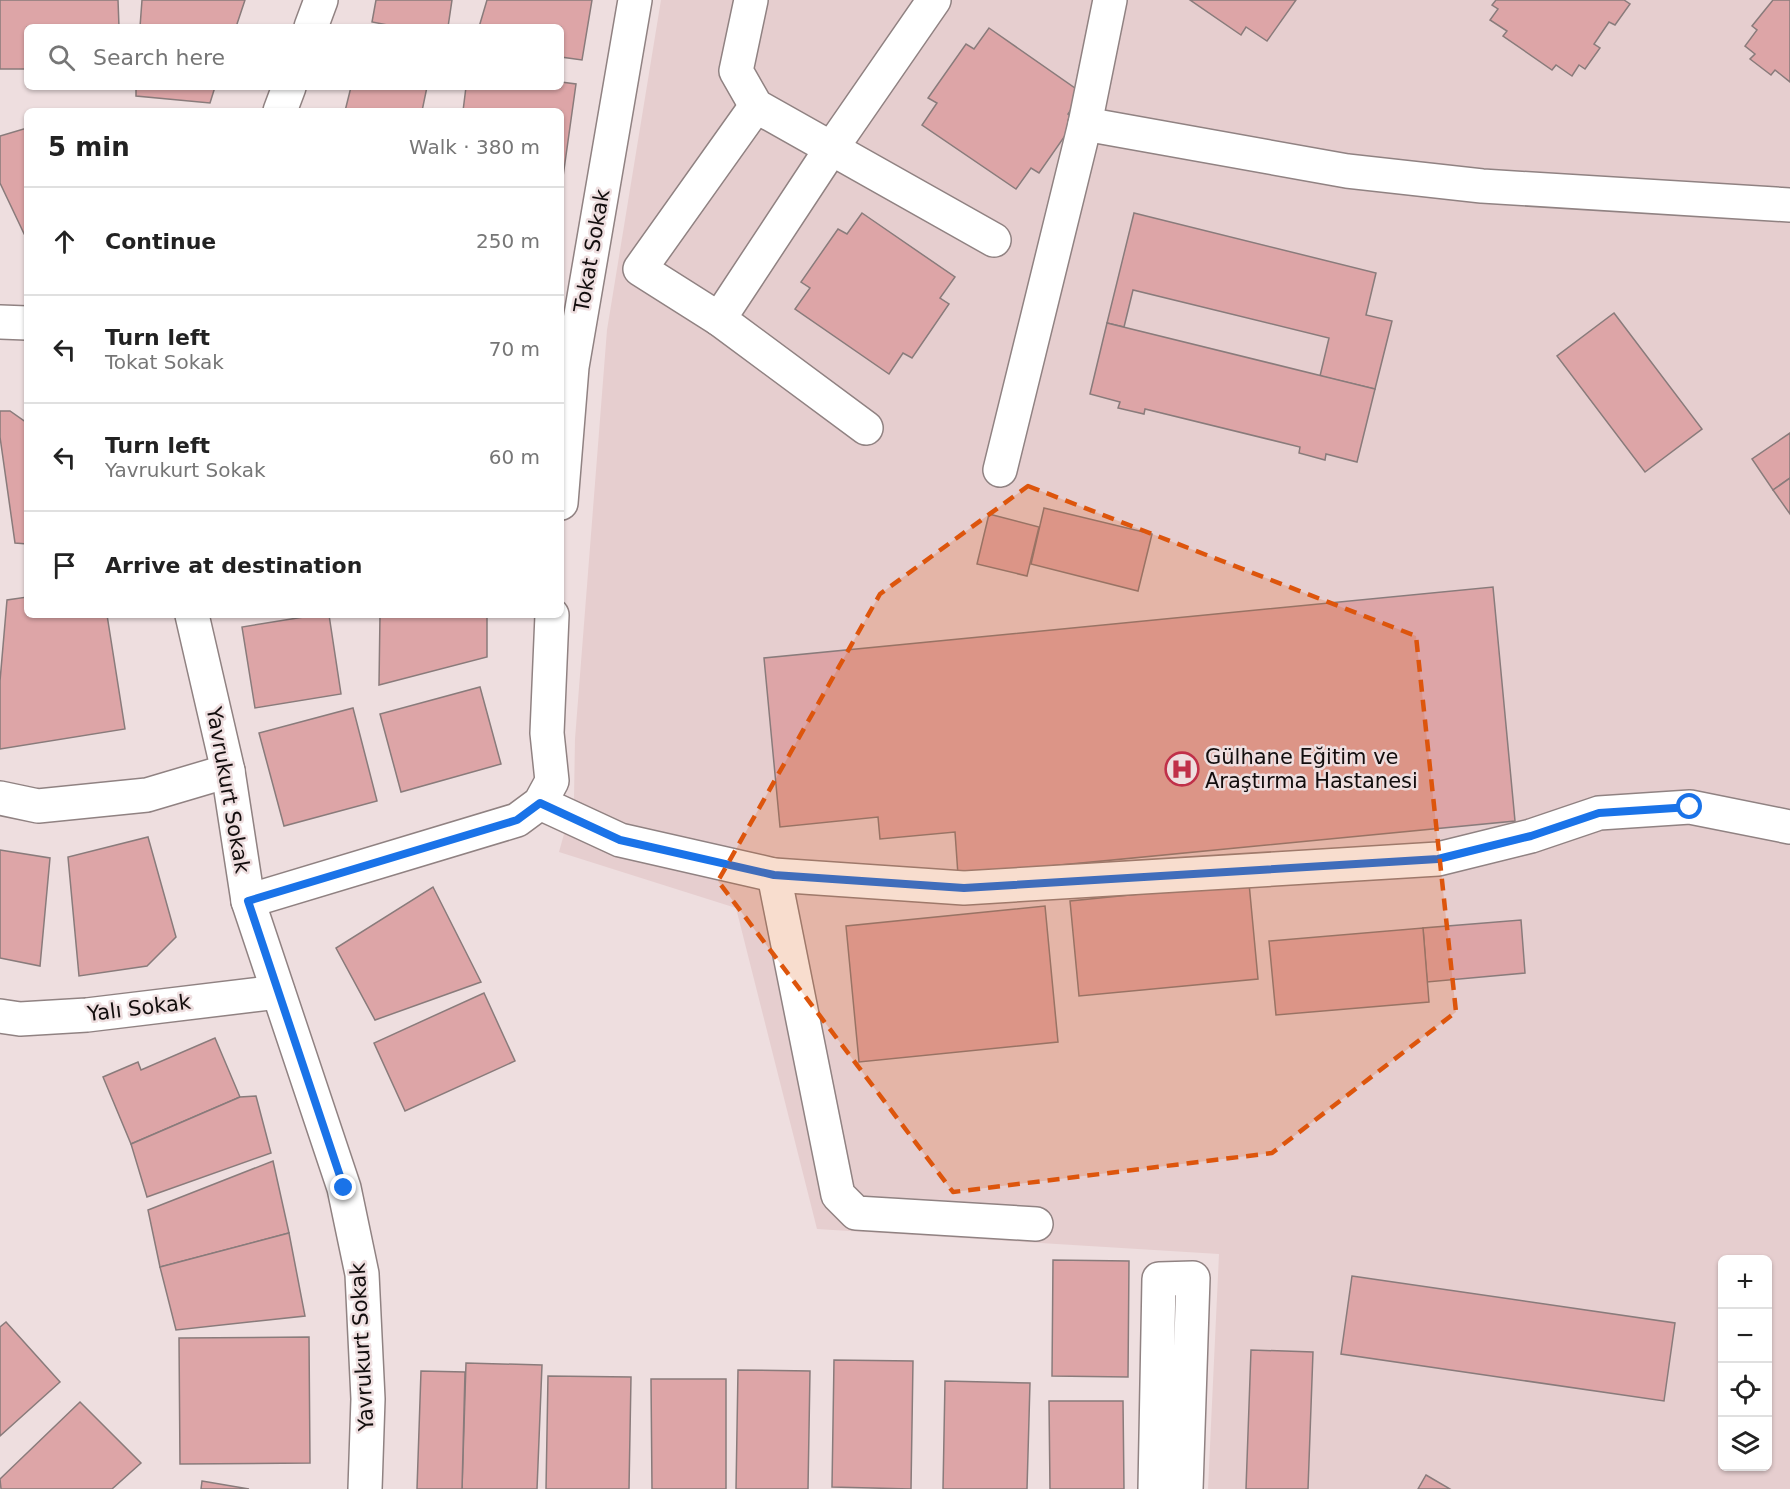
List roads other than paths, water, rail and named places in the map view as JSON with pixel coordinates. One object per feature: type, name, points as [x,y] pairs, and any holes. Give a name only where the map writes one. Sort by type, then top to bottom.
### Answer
[{"type":"street","points":[[312,24],[321,0]]},
{"type":"street","name":"Tokat Sokak","points":[[564,466],[572,367],[636,0]]},
{"type":"street","points":[[751,0],[736,71],[756,106],[994,240]]},
{"type":"street","points":[[719,319],[831,148],[934,0]]},
{"type":"street","points":[[1000,470],[1085,124],[1110,0]]},
{"type":"street","points":[[281,108],[288,90]]},
{"type":"street","points":[[756,106],[640,269],[719,319],[866,428]]},
{"type":"street","points":[[1085,124],[1358,172],[1482,186],[1790,205]]},
{"type":"street","points":[[0,322],[24,323]]},
{"type":"street","name":"Yavrukurt Sokak","points":[[193,618],[228,771],[248,901],[344,1188],[362,1274],[368,1399],[365,1489]]},
{"type":"street","points":[[248,901],[517,820],[540,803],[552,781],[547,733],[552,618]]},
{"type":"street","points":[[0,798],[38,806],[147,795],[228,771]]},
{"type":"street","points":[[540,803],[620,840],[774,875],[964,888],[1438,859],[1531,836],[1599,813],[1690,807],[1790,827]]},
{"type":"street","points":[[774,875],[838,1195],[856,1213],[1036,1224]]},
{"type":"street","name":"Yalı Sokak","points":[[0,1016],[20,1019],[87,1015],[278,992]]},
{"type":"street","points":[[1155,1489],[1159,1279],[1193,1278],[1186,1489]]},
{"type":"place","name":"Gülhane Eğitim ve Araştırma Hastanesi","points":[[1182,769]]}]
